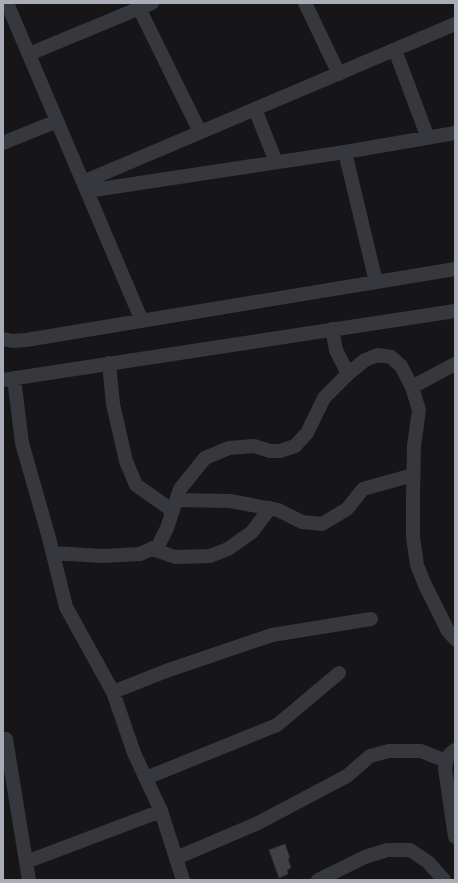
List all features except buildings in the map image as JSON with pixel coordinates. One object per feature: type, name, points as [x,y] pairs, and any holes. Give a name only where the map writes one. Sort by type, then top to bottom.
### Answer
[{"type":"street","points":[[8,3],[142,321]]},
{"type":"street","points":[[29,54],[152,3]]},
{"type":"street","points":[[305,3],[339,74]]},
{"type":"street","points":[[139,8],[200,132]]},
{"type":"street","points":[[85,186],[200,132],[455,24]]},
{"type":"street","points":[[395,50],[428,138]]},
{"type":"street","points":[[255,109],[276,162]]},
{"type":"street","points":[[3,143],[57,121]]},
{"type":"street","points":[[85,186],[276,162],[455,133]]},
{"type":"street","points":[[345,152],[376,282]]},
{"type":"street","points":[[3,339],[13,341],[26,340],[455,268]]},
{"type":"street","points":[[183,880],[161,811],[134,753],[113,692],[66,607],[53,553],[22,443],[8,379],[455,311]]},
{"type":"street","points":[[332,329],[336,350],[348,374]]},
{"type":"street","points":[[53,553],[102,556],[140,554],[158,546],[180,490],[205,458],[229,448],[254,446],[270,451],[280,451],[295,446],[307,434],[324,398],[348,374],[365,360],[378,356],[391,357],[401,366],[412,387],[419,410],[414,446],[413,475],[413,537],[417,565],[444,625],[455,639]]},
{"type":"street","points":[[109,363],[113,404],[126,461],[136,485],[175,505],[230,501],[270,508],[278,510],[302,522],[322,524],[347,509],[363,489],[413,475]]},
{"type":"street","points":[[412,387],[455,364]]},
{"type":"street","points":[[152,549],[175,557],[210,556],[228,549],[252,532],[270,508]]},
{"type":"street","points":[[113,692],[166,671],[272,635],[371,619]]},
{"type":"street","points":[[146,778],[278,725],[339,673]]},
{"type":"street","points":[[6,739],[29,880]]},
{"type":"street","points":[[455,750],[448,756],[445,769],[455,836]]},
{"type":"street","points":[[176,858],[256,824],[346,776],[370,756],[389,751],[421,751],[446,761]]},
{"type":"street","points":[[26,862],[161,811]]},
{"type":"street","points":[[318,880],[365,857],[387,850],[410,850],[428,862],[444,880]]}]
